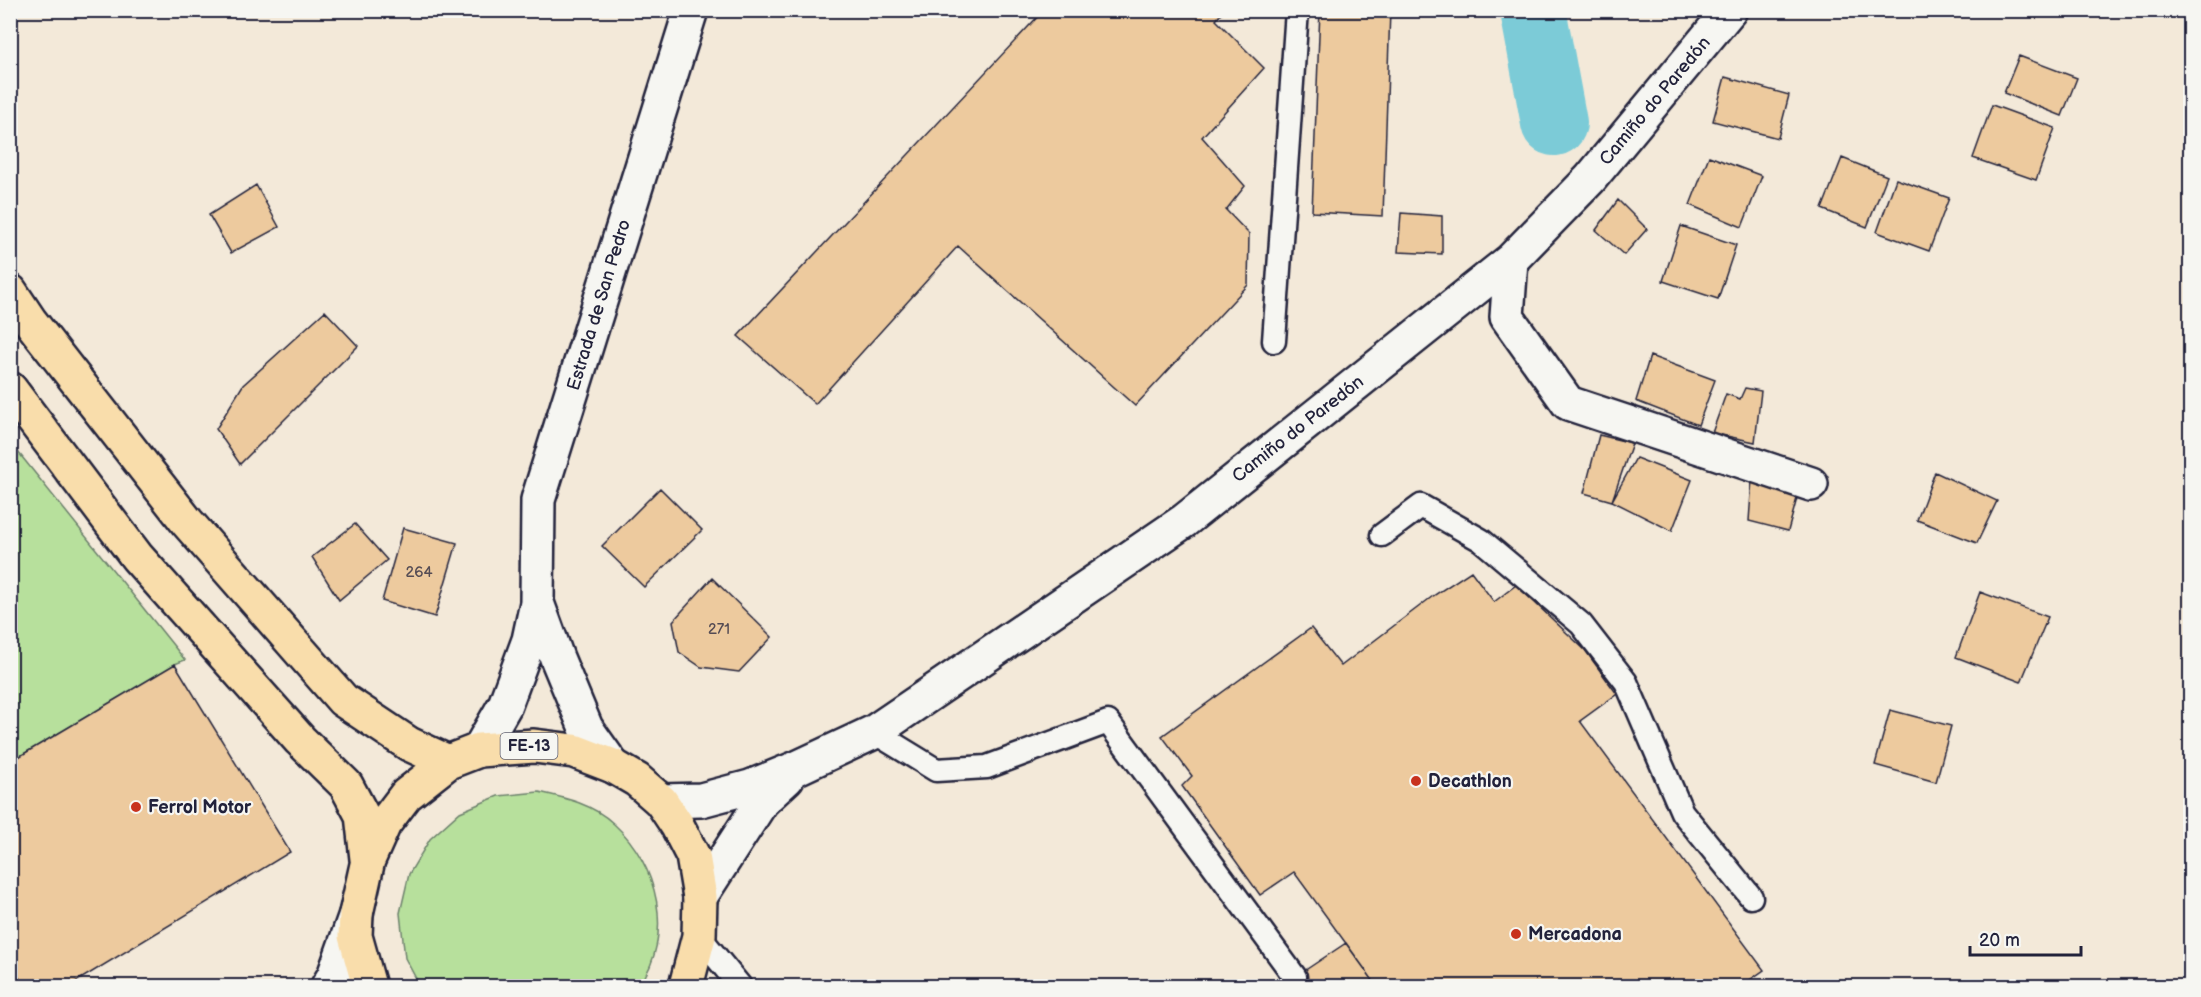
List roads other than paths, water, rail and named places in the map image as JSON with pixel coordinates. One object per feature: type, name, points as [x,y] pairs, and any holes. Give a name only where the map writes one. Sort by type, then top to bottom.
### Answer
[{"type":"highway","points":[[10,291],[30,321],[186,522],[343,700],[409,744],[448,762]]},
{"type":"highway","name":"FE-13","points":[[10,389],[137,556],[300,740],[346,785],[362,815],[368,860]]},
{"type":"highway","name":"FE-13","points":[[369,987],[355,936],[356,914],[368,860],[384,824],[406,795],[448,762],[479,750],[534,746],[574,751],[613,766],[637,780],[660,801],[677,825],[693,856],[700,897],[699,936],[687,986]]},
{"type":"street","name":"Estrada de San Pedro","points":[[537,603],[538,500],[691,10]]},
{"type":"street","name":"Camiño do Paredón","points":[[660,801],[701,800],[750,788],[874,732],[1184,521],[1511,260],[1590,179],[1730,10]]},
{"type":"street","points":[[1511,260],[1507,317],[1568,403],[1811,484]]},
{"type":"street","points":[[479,750],[505,705],[529,640],[537,603]]},
{"type":"street","points":[[537,603],[586,728],[613,766]]},
{"type":"street","points":[[700,897],[762,801],[799,767]]},
{"type":"street","points":[[328,987],[356,914]]},
{"type":"lane","points":[[1274,341],[1297,10]]},
{"type":"lane","points":[[1382,535],[1421,506],[1481,540],[1581,624],[1626,682],[1682,812],[1751,897]]},
{"type":"lane","points":[[874,732],[936,770],[987,767],[1108,722],[1295,977]]},
{"type":"lane","points":[[699,936],[740,987]]},
{"type":"waterway","points":[[1533,10],[1554,123]]},
{"type":"place","name":"Decathlon","points":[[1416,781]]},
{"type":"place","name":"Ferrol Motor","points":[[136,807]]},
{"type":"place","name":"Mercadona","points":[[1516,934]]}]
